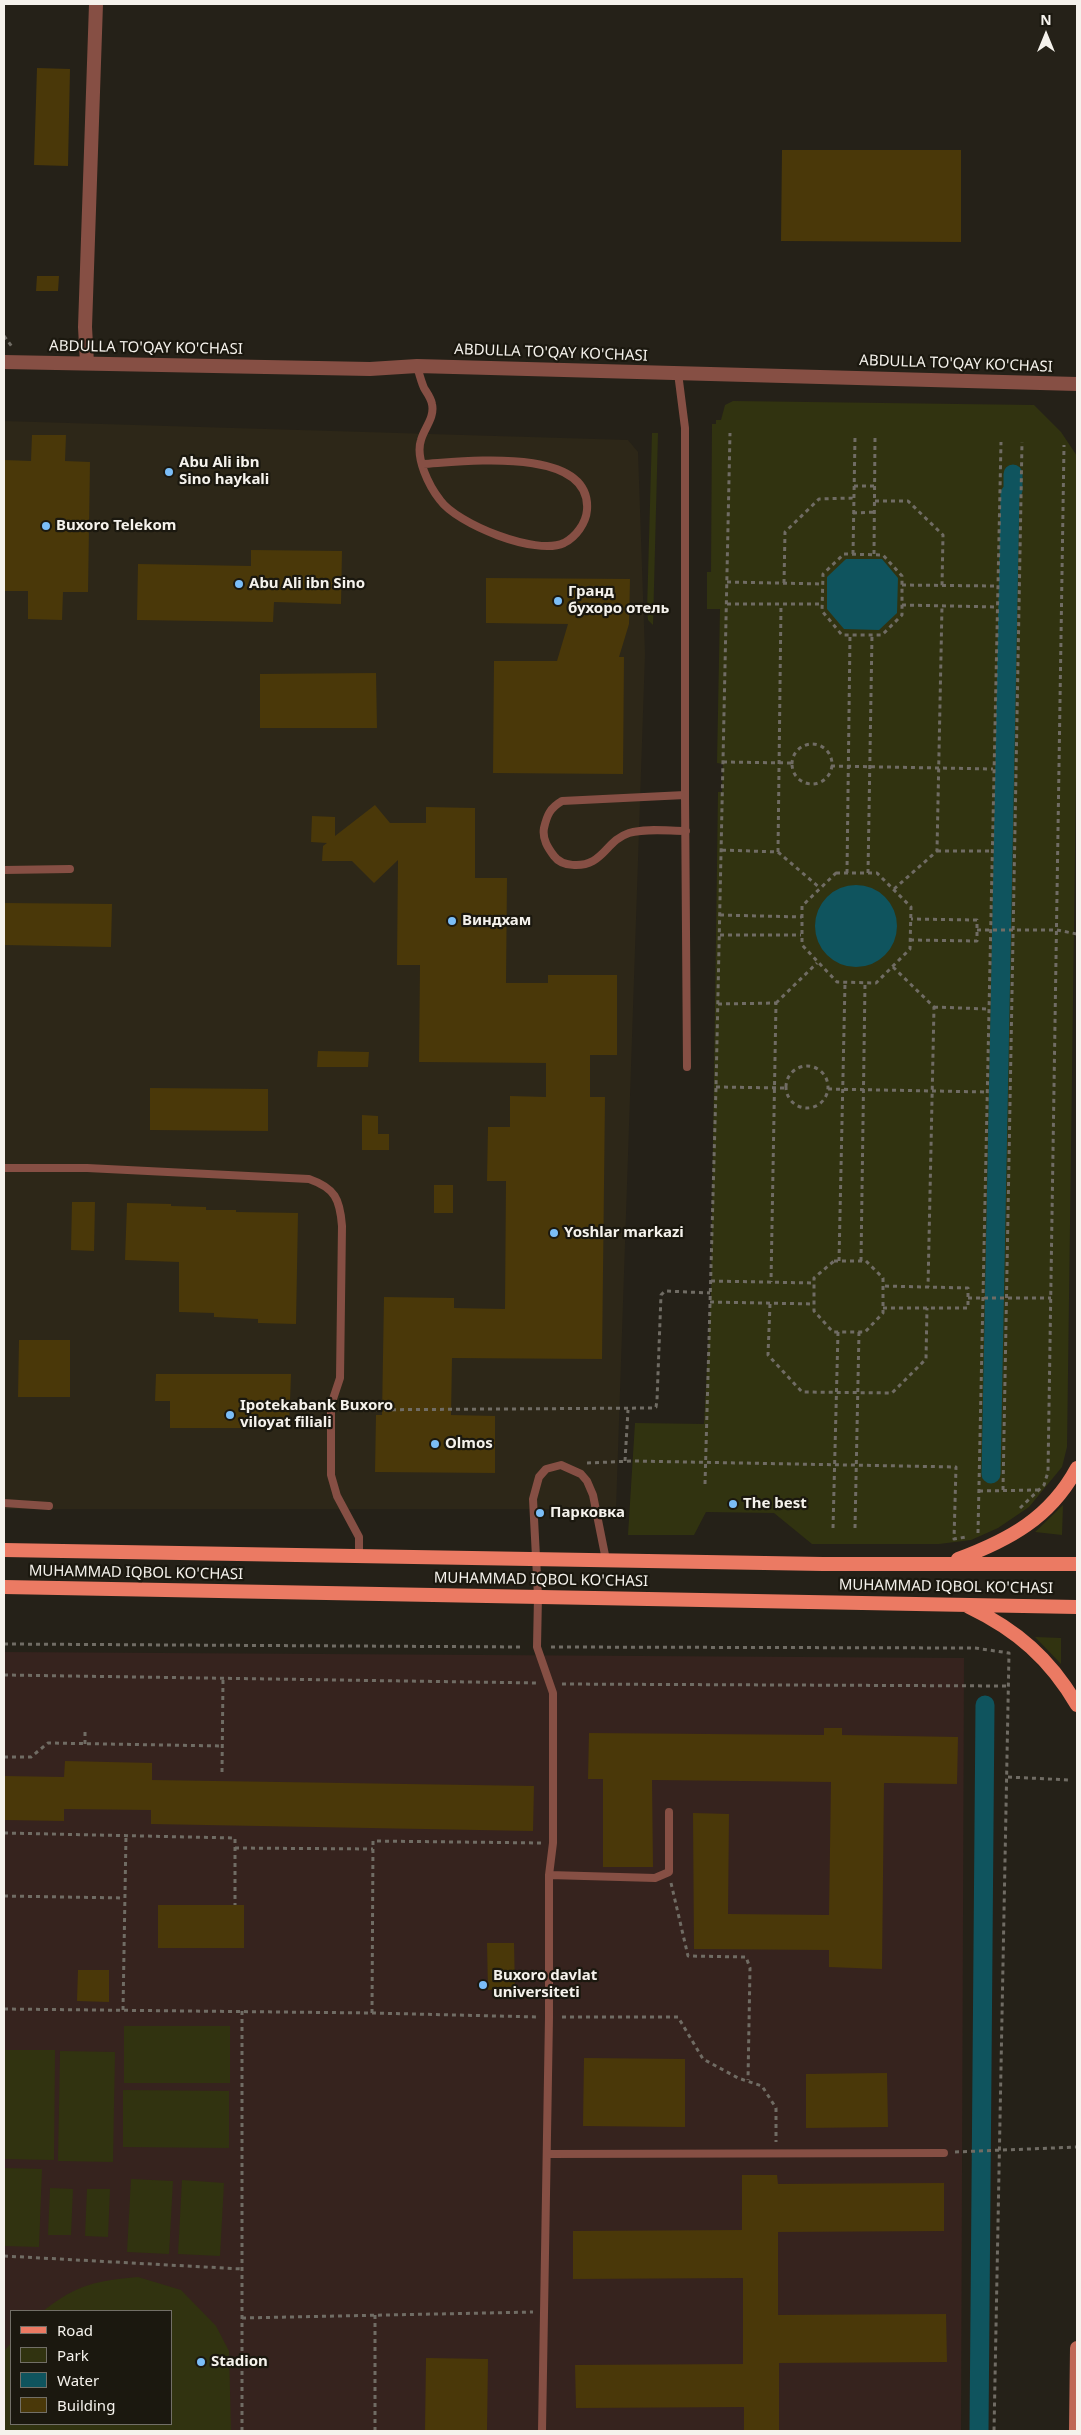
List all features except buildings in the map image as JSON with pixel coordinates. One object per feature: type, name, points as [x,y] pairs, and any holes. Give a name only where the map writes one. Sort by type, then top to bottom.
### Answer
[{"type":"main road","points":[[949,1562],[982,1550],[1020,1531],[1046,1509],[1064,1488],[1077,1468]]},
{"type":"main road","name":"MUHAMMAD IQBOL KO'CHASI","points":[[4,1550],[823,1564],[949,1562],[1077,1564]]},
{"type":"main road","name":"MUHAMMAD IQBOL KO'CHASI","points":[[4,1587],[1077,1607]]},
{"type":"main road","points":[[964,1604],[994,1619],[1027,1642],[1062,1680],[1077,1705]]},
{"type":"main road","points":[[1076,2431],[1077,2348]]},
{"type":"street","points":[[87,363],[85,327],[96,4]]},
{"type":"street","name":"ABDULLA TO'QAY KO'CHASI","points":[[4,362],[370,369],[417,366],[1077,384]]},
{"type":"lane","points":[[417,366],[433,406],[432,419],[420,441],[423,464],[432,488],[440,502],[456,516],[497,534],[536,545],[563,544],[577,533],[583,524],[587,510],[581,486],[572,476],[555,467],[510,462],[423,464]]},
{"type":"lane","points":[[678,373],[685,428],[686,1067]]},
{"type":"lane","points":[[685,795],[562,801],[552,807],[549,812],[544,832],[547,846],[557,860],[567,864],[578,865],[592,862],[618,838],[630,832],[686,831]]},
{"type":"lane","points":[[4,870],[70,869]]},
{"type":"lane","points":[[4,1168],[87,1168],[309,1179],[324,1184],[332,1191],[339,1203],[342,1226],[340,1378],[332,1398],[330,1410],[332,1483],[345,1513],[359,1537],[359,1556]]},
{"type":"lane","points":[[542,2431],[549,2018],[549,1876],[553,1843],[553,1693],[537,1647],[538,1596],[533,1499],[539,1477],[546,1469],[561,1465],[580,1474],[587,1482],[593,1495],[606,1560]]},
{"type":"lane","points":[[4,1503],[49,1506]]},
{"type":"lane","points":[[549,1876],[655,1878],[669,1872],[669,1812]]},
{"type":"lane","points":[[547,2154],[944,2153]]},
{"type":"path","points":[[705,1484],[720,935],[730,433]]},
{"type":"path","points":[[853,554],[855,436]]},
{"type":"path","points":[[874,554],[875,437]]},
{"type":"path","points":[[978,1534],[996,607],[1001,442]]},
{"type":"path","points":[[1003,1490],[1004,1299],[1022,442]]},
{"type":"path","points":[[1016,1511],[1046,1482],[1048,1472],[1064,445]]},
{"type":"path","points":[[854,486],[875,486]]},
{"type":"path","points":[[784,583],[785,532],[819,499],[853,498]]},
{"type":"path","points":[[875,501],[908,501],[943,535],[942,586]]},
{"type":"path","points":[[853,512],[875,512]]},
{"type":"path","points":[[844,554],[853,554],[883,555],[902,576],[902,615],[882,635],[842,635],[822,611],[823,574],[844,554]]},
{"type":"path","points":[[728,582],[823,584]]},
{"type":"path","points":[[902,585],[997,586]]},
{"type":"path","points":[[727,604],[822,604]]},
{"type":"path","points":[[778,852],[781,604]]},
{"type":"path","points":[[902,606],[996,607]]},
{"type":"path","points":[[937,851],[942,606]]},
{"type":"path","points":[[847,873],[850,635]]},
{"type":"path","points":[[868,873],[872,635]]},
{"type":"path","points":[[804,745],[820,745],[831,755],[831,766],[831,774],[821,784],[805,784],[793,772],[793,756],[804,745]]},
{"type":"path","points":[[724,762],[793,763]]},
{"type":"path","points":[[831,766],[993,770]]},
{"type":"path","points":[[722,850],[778,852],[820,888]]},
{"type":"path","points":[[894,889],[937,851],[992,851]]},
{"type":"path","points":[[836,873],[868,873],[878,873],[911,907],[910,949],[876,983],[837,982],[802,945],[802,906],[836,873]]},
{"type":"path","points":[[720,914],[802,917]]},
{"type":"path","points":[[910,940],[977,941],[977,920],[911,919]]},
{"type":"path","points":[[977,930],[1057,930],[1077,934]]},
{"type":"path","points":[[720,935],[801,935]]},
{"type":"path","points":[[770,1282],[776,1004],[817,963]]},
{"type":"path","points":[[893,967],[934,1007],[988,1009]]},
{"type":"path","points":[[839,1261],[845,983]]},
{"type":"path","points":[[861,1261],[865,983]]},
{"type":"path","points":[[718,1004],[776,1004]]},
{"type":"path","points":[[928,1287],[934,1007]]},
{"type":"path","points":[[814,1066],[827,1077],[828,1089],[828,1096],[816,1107],[797,1107],[787,1096],[786,1079],[798,1067],[814,1066]]},
{"type":"path","points":[[716,1086],[786,1088]]},
{"type":"path","points":[[828,1089],[987,1092]]},
{"type":"path","points":[[834,1261],[861,1261],[866,1261],[883,1278],[883,1313],[865,1332],[832,1332],[814,1311],[814,1278],[834,1261]]},
{"type":"path","points":[[711,1281],[814,1283]]},
{"type":"path","points":[[883,1286],[968,1288],[968,1308],[883,1308]]},
{"type":"path","points":[[330,1410],[628,1410],[656,1407],[661,1295],[665,1291],[711,1293]]},
{"type":"path","points":[[968,1298],[1051,1298]]},
{"type":"path","points":[[710,1302],[814,1304]]},
{"type":"path","points":[[770,1304],[768,1354],[802,1392],[892,1393],[926,1359],[927,1308]]},
{"type":"path","points":[[834,1528],[838,1332]]},
{"type":"path","points":[[855,1528],[859,1332]]},
{"type":"path","points":[[625,1461],[628,1410]]},
{"type":"path","points":[[561,1465],[625,1461],[956,1467],[954,1539],[984,1531]]},
{"type":"path","points":[[979,1491],[1038,1490]]},
{"type":"path","points":[[4,1644],[343,1648],[976,1648],[1009,1654],[994,2431]]},
{"type":"path","points":[[4,1675],[550,1684],[1009,1686]]},
{"type":"path","points":[[222,1772],[223,1679]]},
{"type":"path","points":[[85,1744],[86,1730]]},
{"type":"path","points":[[4,1756],[31,1757],[48,1743],[223,1746]]},
{"type":"path","points":[[1008,1777],[1070,1780]]},
{"type":"path","points":[[4,1832],[235,1838],[235,1905]]},
{"type":"path","points":[[123,2010],[126,1835]]},
{"type":"path","points":[[372,2013],[373,1841],[553,1843]]},
{"type":"path","points":[[235,1848],[373,1849]]},
{"type":"path","points":[[669,1872],[688,1956],[746,1957],[750,1968],[748,2080]]},
{"type":"path","points":[[4,1896],[124,1898]]},
{"type":"path","points":[[4,2009],[372,2013],[549,2018],[678,2016],[703,2059],[738,2078],[762,2086],[776,2108],[776,2153]]},
{"type":"path","points":[[242,2011],[242,2431]]},
{"type":"path","points":[[972,2151],[998,2152],[1077,2147]]},
{"type":"path","points":[[4,2256],[242,2269]]},
{"type":"path","points":[[242,2318],[543,2312]]},
{"type":"path","points":[[375,2315],[375,2431]]},
{"type":"shaded area","points":[[4,421],[628,440],[638,452],[645,654],[616,1509],[4,1509]]},
{"type":"shaded area","name":"Buxoro davlat universiteti","points":[[4,1652],[964,1658],[961,2431],[4,2431]]},
{"type":"green space","points":[[733,401],[1034,405],[1061,432],[1077,456],[1077,703],[1067,1447],[1062,1467],[1029,1507],[998,1528],[971,1540],[939,1544],[812,1544],[774,1513],[706,1512],[694,1535],[628,1535],[635,1423],[704,1424],[711,1293],[718,792],[722,792],[723,764],[717,763],[720,609],[707,609],[707,572],[711,572],[712,424],[716,424],[716,420],[721,420],[725,405]]},
{"type":"green space","points":[[652,433],[658,433],[653,625],[648,620],[647,611]]},
{"type":"green space","points":[[1063,1505],[1062,1535],[1035,1532]]},
{"type":"green space","points":[[1035,1637],[1061,1638],[1061,1664]]},
{"type":"green space","points":[[124,2026],[230,2026],[230,2083],[124,2083]]},
{"type":"green space","points":[[4,2050],[55,2050],[54,2160],[4,2159]]},
{"type":"green space","points":[[60,2051],[115,2052],[113,2162],[58,2161]]},
{"type":"green space","points":[[123,2090],[229,2091],[229,2148],[123,2147]]},
{"type":"green space","points":[[4,2168],[42,2169],[39,2247],[4,2246]]},
{"type":"green space","points":[[131,2179],[173,2181],[169,2254],[127,2252]]},
{"type":"green space","points":[[182,2180],[224,2183],[220,2256],[178,2254]]},
{"type":"green space","points":[[50,2188],[73,2189],[71,2235],[48,2235]]},
{"type":"green space","points":[[87,2189],[110,2189],[108,2237],[85,2236]]},
{"type":"green space","name":"Stadion","points":[[138,2277],[181,2290],[216,2326],[229,2351],[231,2431],[4,2431],[4,2351],[10,2344],[10,2425],[172,2425],[172,2310],[44,2310],[77,2289],[110,2280]]},
{"type":"water","points":[[846,559],[882,559],[898,578],[897,613],[879,630],[844,629],[827,609],[827,577]]},
{"type":"water","points":[[856,885],[872,888],[885,897],[894,910],[897,926],[894,942],[885,955],[872,964],[856,967],[840,964],[827,955],[818,942],[815,926],[818,910],[827,897],[840,888]]},
{"type":"waterway","points":[[991,1474],[1010,494],[1013,490],[1013,474]]},
{"type":"waterway","points":[[979,2431],[985,1705]]},
{"type":"place","name":"Abu Ali ibn Sino haykali","points":[[169,472]]},
{"type":"place","name":"Buxoro Telekom","points":[[46,526]]},
{"type":"place","name":"Abu Ali ibn Sino","points":[[239,584]]},
{"type":"place","name":"Гранд бухоро отель","points":[[558,601]]},
{"type":"place","name":"Виндхам","points":[[452,921]]},
{"type":"place","name":"Yoshlar markazi","points":[[554,1233]]},
{"type":"place","name":"Ipotekabank Buxoro viloyat filiali","points":[[230,1415]]},
{"type":"place","name":"Olmos","points":[[435,1444]]},
{"type":"place","name":"The best","points":[[733,1504]]},
{"type":"place","name":"Парковка","points":[[540,1513]]},
{"type":"place","name":"Buxoro davlat universiteti","points":[[483,1985]]},
{"type":"place","name":"Stadion","points":[[201,2362]]}]
